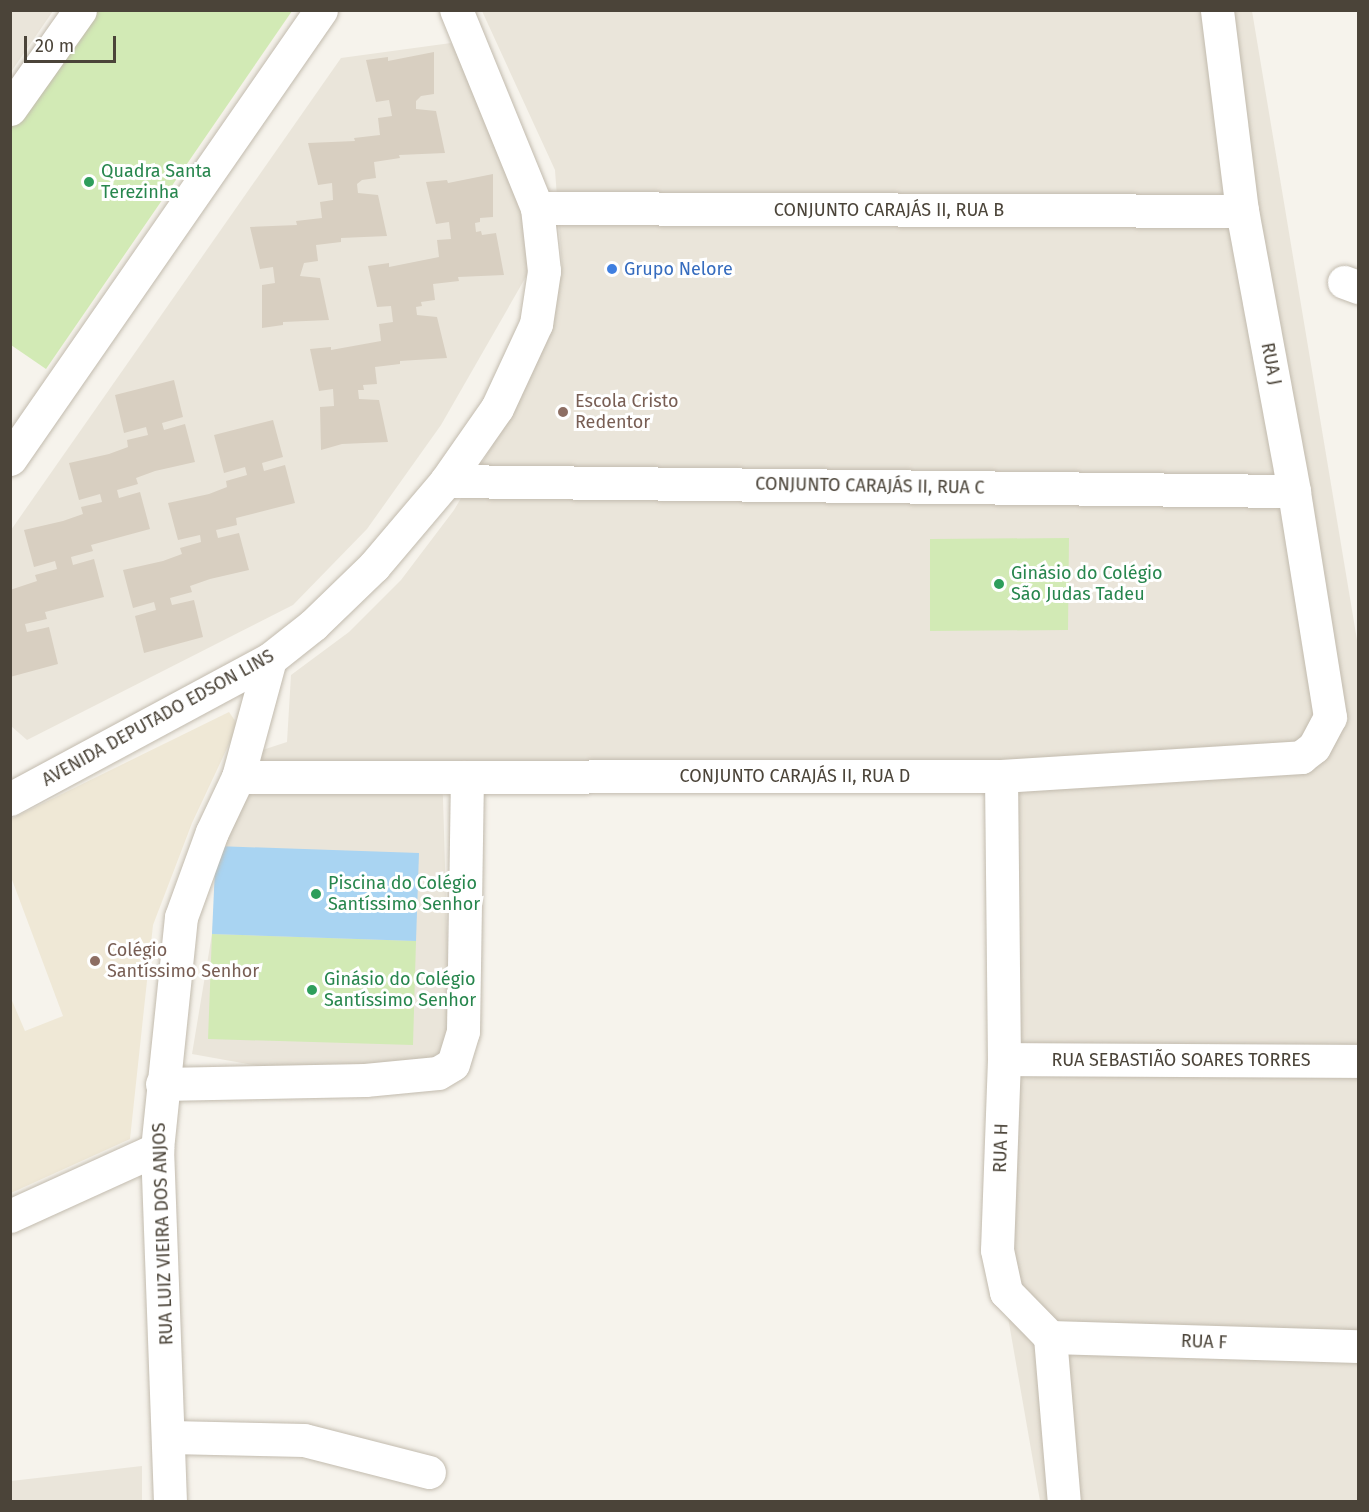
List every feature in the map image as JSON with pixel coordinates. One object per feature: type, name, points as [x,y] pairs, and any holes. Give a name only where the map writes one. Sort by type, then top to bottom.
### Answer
[{"type":"street","points":[[10,109],[80,10]]},
{"type":"street","points":[[10,459],[321,10]]},
{"type":"street","name":"AVENIDA DEPUTADO EDSON LINS","points":[[10,799],[270,659],[313,625],[374,566],[446,481],[497,408],[536,324],[544,271],[537,208],[456,10]]},
{"type":"street","name":"RUA J","points":[[1217,10],[1242,211],[1294,490],[1330,717]]},
{"type":"street","name":"CONJUNTO CARAJÁS II, RUA B","points":[[537,208],[1242,211]]},
{"type":"street","name":"CONJUNTO CARAJÁS II, RUA C","points":[[446,481],[1294,490]]},
{"type":"street","name":"RUA LUIZ VIEIRA DOS ANJOS","points":[[170,1502],[170,1437],[157,1149],[162,1084],[182,917],[212,832],[238,777],[270,659]]},
{"type":"street","name":"CONJUNTO CARAJÁS II, RUA D","points":[[238,777],[1001,776],[1301,757],[1324,733],[1330,717]]},
{"type":"street","name":"RUA H","points":[[1001,776],[1004,1059],[997,1250],[1001,1276],[1018,1308],[1050,1337]]},
{"type":"street","points":[[162,1084],[365,1080],[438,1073],[453,1064],[463,1031],[467,777]]},
{"type":"street","name":"RUA SEBASTIÃO SOARES TORRES","points":[[1004,1059],[1359,1061]]},
{"type":"street","points":[[10,1216],[157,1149]]},
{"type":"street","points":[[1050,1337],[1064,1502]]},
{"type":"street","name":"RUA F","points":[[1050,1337],[1359,1346]]},
{"type":"street","points":[[170,1437],[304,1440],[429,1472]]},
{"type":"shaded area","points":[[10,11],[53,11],[11,72]]},
{"type":"shaded area","points":[[482,11],[1252,11],[1358,646],[1358,1501],[1040,1501],[1005,1300],[1001,773],[442,766],[451,1064],[297,1073],[192,1054],[212,934],[226,762],[287,742],[291,675],[349,632],[401,580],[454,510],[512,412],[551,328],[562,266],[555,170]]},
{"type":"shaded area","points":[[451,43],[496,134],[527,218],[531,268],[441,425],[367,529],[293,605],[27,740],[11,726],[11,530],[341,58]]},
{"type":"shaded area","name":"Colégio Santíssimo Senhor","points":[[229,712],[238,725],[192,823],[153,925],[130,1139],[11,1193],[10,996],[25,1031],[63,1016],[11,877],[11,819]]},
{"type":"shaded area","points":[[142,1466],[142,1501],[11,1501],[11,1481]]},
{"type":"green space","points":[[94,11],[292,11],[46,369],[11,345],[11,127]]},
{"type":"green space","name":"Ginásio do Colégio São Judas Tadeu","points":[[1069,538],[1068,630],[930,631],[930,539]]},
{"type":"green space","name":"Ginásio do Colégio Santíssimo Senhor","points":[[212,934],[416,941],[413,1045],[208,1039]]},
{"type":"water","name":"Piscina do Colégio Santíssimo Senhor","points":[[216,846],[419,853],[416,941],[212,934]]},
{"type":"building","points":[[434,52],[434,94],[421,96],[416,101],[416,109],[436,111],[445,153],[399,155],[400,158],[374,162],[376,178],[362,180],[357,184],[358,193],[378,195],[387,236],[341,238],[341,242],[316,245],[318,261],[304,263],[300,276],[320,278],[329,320],[283,322],[283,325],[262,328],[262,285],[275,283],[273,267],[260,269],[250,227],[297,225],[296,221],[322,218],[320,202],[333,200],[332,183],[318,185],[308,143],[355,141],[354,138],[380,135],[378,118],[392,116],[389,100],[376,102],[366,60],[388,57],[388,61]]},
{"type":"building","points":[[493,174],[493,217],[480,218],[480,222],[475,223],[476,232],[481,231],[482,235],[496,233],[504,275],[458,277],[459,281],[433,284],[435,300],[421,302],[422,306],[416,307],[417,315],[437,317],[447,358],[400,361],[400,364],[375,367],[377,384],[363,385],[364,390],[358,390],[359,399],[379,400],[388,442],[342,444],[321,450],[320,407],[334,406],[333,389],[319,391],[310,349],[331,347],[331,350],[381,341],[379,324],[393,322],[391,306],[377,307],[368,266],[389,263],[389,267],[439,257],[437,240],[451,239],[449,222],[436,224],[426,182],[447,180],[448,183]]},
{"type":"building","points":[[174,380],[183,417],[162,423],[164,430],[185,424],[195,462],[155,471],[136,478],[138,484],[117,490],[119,498],[140,492],[150,529],[91,545],[93,551],[71,557],[73,565],[94,559],[104,597],[45,612],[47,619],[25,624],[27,632],[49,627],[58,664],[10,677],[10,590],[37,581],[35,575],[57,569],[55,561],[34,567],[24,530],[83,514],[81,507],[102,502],[100,494],[79,500],[69,463],[109,454],[128,447],[127,440],[148,435],[146,427],[124,433],[115,395]]},
{"type":"building","points":[[273,420],[283,457],[262,463],[264,471],[285,465],[295,503],[236,518],[237,525],[216,530],[218,538],[239,533],[249,570],[190,586],[192,592],[170,598],[172,605],[194,600],[203,637],[144,653],[135,616],[156,610],[154,602],[133,608],[123,570],[163,561],[182,554],[180,548],[201,542],[200,535],[178,540],[168,503],[209,494],[227,487],[226,481],[247,475],[245,467],[224,473],[214,435]]},
{"type":"place","name":"Quadra Santa Terezinha","points":[[89,182]]},
{"type":"place","name":"Grupo Nelore","points":[[612,269]]},
{"type":"place","name":"Escola Cristo Redentor","points":[[563,412]]},
{"type":"place","name":"Ginásio do Colégio São Judas Tadeu","points":[[999,584]]},
{"type":"place","name":"Piscina do Colégio Santíssimo Senhor","points":[[316,894]]},
{"type":"place","name":"Colégio Santíssimo Senhor","points":[[95,961]]},
{"type":"place","name":"Ginásio do Colégio Santíssimo Senhor","points":[[312,990]]}]
